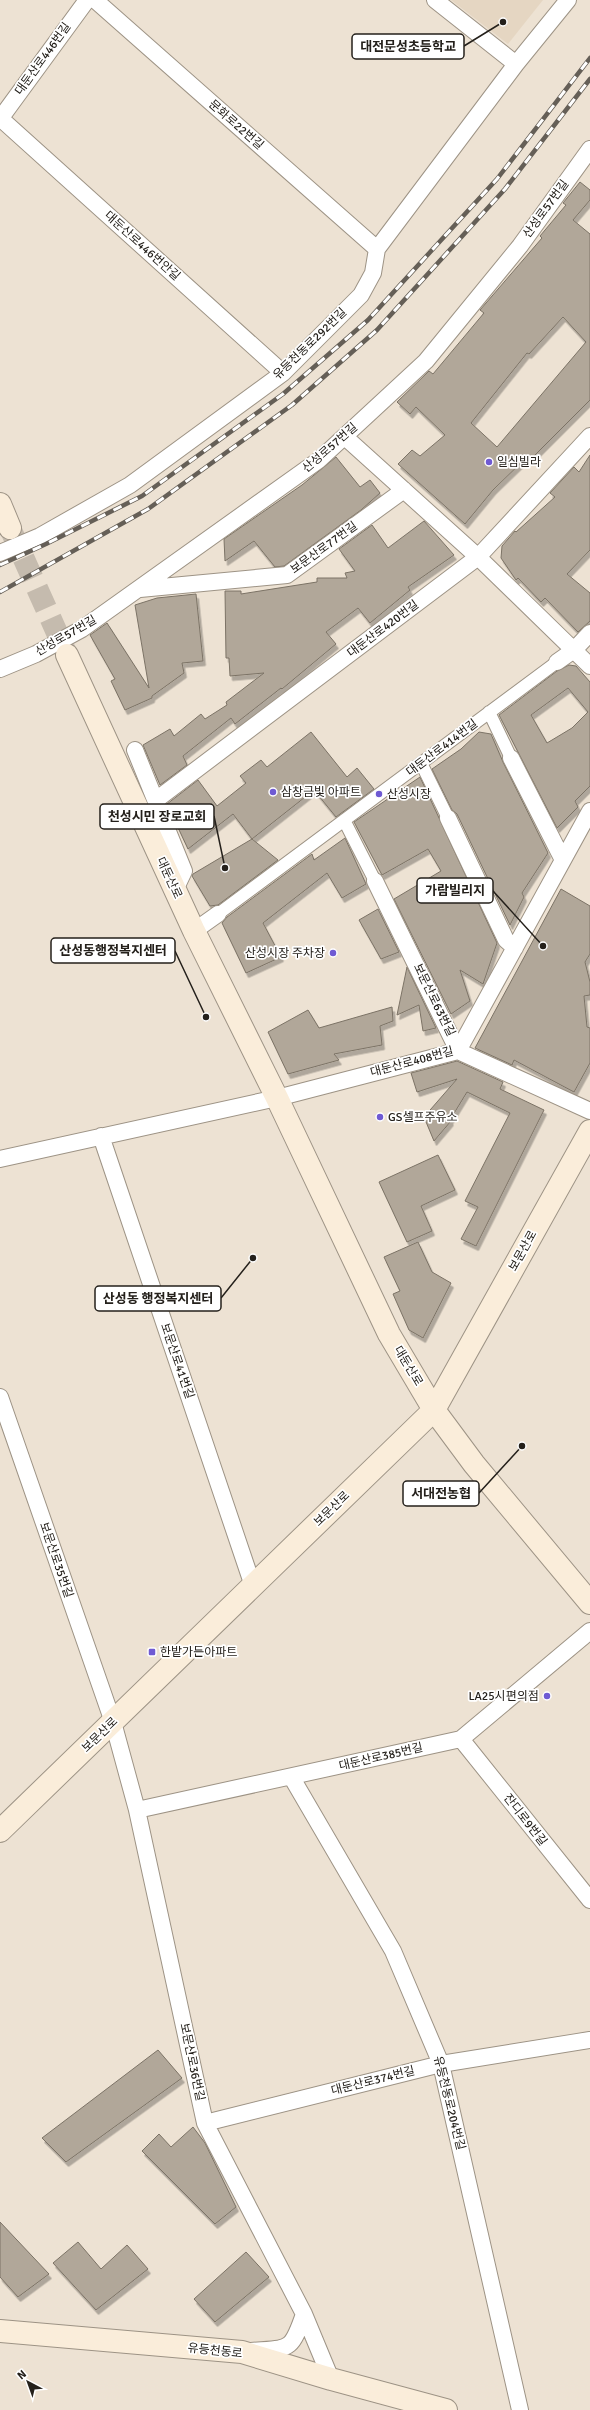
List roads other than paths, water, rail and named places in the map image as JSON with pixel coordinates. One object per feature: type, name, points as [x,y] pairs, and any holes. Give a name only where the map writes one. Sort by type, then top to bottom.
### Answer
[{"type":"main road","points":[[0,504],[10,528]]},
{"type":"main road","name":"대둔산로","points":[[67,655],[194,931],[277,1098],[389,1334],[434,1410],[474,1464],[590,1604]]},
{"type":"main road","name":"보문산로","points":[[0,1831],[434,1410],[590,1131]]},
{"type":"main road","name":"유등천동로","points":[[0,2331],[242,2352],[331,2379],[446,2410]]},
{"type":"street","name":"대둔산로446번길","points":[[0,119],[87,0]]},
{"type":"street","name":"문화로22번길","points":[[95,0],[377,250]]},
{"type":"street","points":[[435,0],[516,64]]},
{"type":"street","name":"유등천동로292번길","points":[[0,553],[40,536],[130,484],[283,373],[361,295],[373,273],[377,250],[516,64],[568,0]]},
{"type":"street","name":"대둔산로446번안길","points":[[0,119],[283,373]]},
{"type":"street","name":"산성로57번길","points":[[0,669],[36,654],[82,629],[320,460],[426,361],[520,246],[590,148]]},
{"type":"street","points":[[345,436],[478,557],[590,666]]},
{"type":"street","name":"대둔산로420번길","points":[[156,800],[478,557],[590,436]]},
{"type":"street","name":"보문산로77번길","points":[[138,589],[287,575],[404,490]]},
{"type":"street","name":"대둔산로414번길","points":[[194,931],[574,650],[590,633]]},
{"type":"street","points":[[489,712],[563,860]]},
{"type":"street","points":[[135,750],[184,871],[175,890]]},
{"type":"street","points":[[421,763],[506,940],[515,948]]},
{"type":"street","name":"대둔산로408번길","points":[[277,1098],[458,1051],[590,811]]},
{"type":"street","name":"보문산로63번길","points":[[344,820],[375,880],[458,1051],[590,1111]]},
{"type":"street","points":[[0,1159],[277,1098]]},
{"type":"street","name":"보문산로41번길","points":[[101,1136],[253,1586]]},
{"type":"street","name":"보문산로35번길","points":[[0,1397],[113,1722]]},
{"type":"street","name":"대둔산로385번길","points":[[137,1810],[292,1778],[461,1739],[590,1631]]},
{"type":"street","name":"보문산로36번길","points":[[113,1722],[137,1810],[205,2123],[304,2314],[331,2379]]},
{"type":"street","name":"잔디로9번길","points":[[461,1739],[590,1900]]},
{"type":"street","name":"유등천동로204번길","points":[[292,1778],[393,1951],[441,2064],[520,2410]]},
{"type":"street","name":"대둔산로374번길","points":[[205,2123],[441,2064],[590,2040]]},
{"type":"street","points":[[242,2352],[284,2349],[296,2339],[304,2314]]},
{"type":"tunnel","points":[[10,528],[67,655]]},
{"type":"railway","points":[[0,565],[46,544],[142,496],[283,394],[368,320],[497,179],[590,58]]},
{"type":"railway","points":[[0,592],[148,509],[292,405],[377,330],[505,189],[590,79]]},
{"type":"place","name":"대전문성초등학교","points":[[503,22]]},
{"type":"place","name":"일심빌라","points":[[489,462]]},
{"type":"place","name":"삼창금빛 아파트","points":[[273,792]]},
{"type":"place","name":"산성시장","points":[[379,794]]},
{"type":"place","name":"천성시민 장로교회","points":[[225,868]]},
{"type":"place","name":"가람빌리지","points":[[543,946]]},
{"type":"place","name":"산성시장 주차장","points":[[333,953]]},
{"type":"place","name":"산성동행정복지센터","points":[[206,1017]]},
{"type":"place","name":"GS셀프주유소","points":[[380,1117]]},
{"type":"place","name":"산성동 행정복지센터","points":[[253,1258]]},
{"type":"place","name":"서대전농협","points":[[522,1446]]},
{"type":"place","name":"한밭가든아파트","points":[[152,1652]]},
{"type":"place","name":"LA25시편의점","points":[[547,1696]]}]
